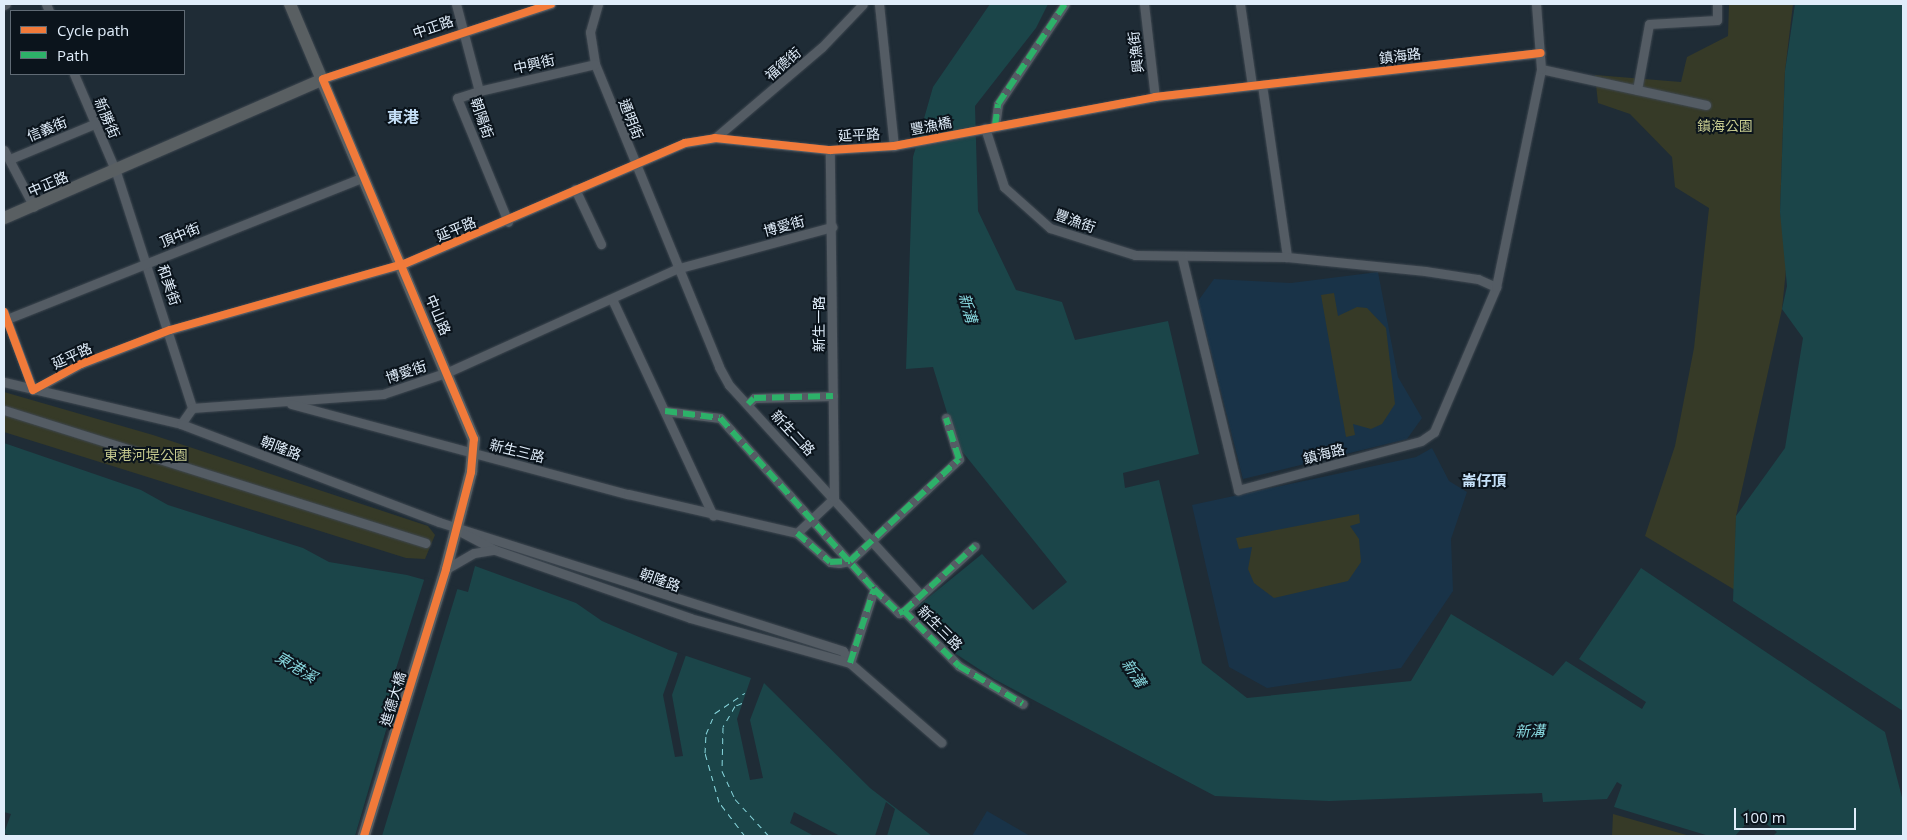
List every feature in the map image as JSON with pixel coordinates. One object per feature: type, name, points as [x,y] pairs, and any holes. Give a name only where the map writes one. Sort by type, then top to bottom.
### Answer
[{"type":"street","name":"中山路","points":[[290,4],[364,177],[404,264],[468,418],[473,454],[446,569]]},
{"type":"street","name":"朝陽街","points":[[456,4],[479,91],[457,98],[508,222]]},
{"type":"street","name":"中正路","points":[[4,218],[116,172],[323,79],[464,30],[551,4]]},
{"type":"street","name":"通明街","points":[[598,4],[590,32],[595,64],[632,163],[676,269]]},
{"type":"street","name":"福德街","points":[[715,138],[822,48],[863,4]]},
{"type":"street","points":[[879,4],[894,146]]},
{"type":"street","points":[[995,126],[998,104],[1065,4]]},
{"type":"street","name":"興漁街","points":[[1144,4],[1155,96]]},
{"type":"street","points":[[1240,4],[1252,85]]},
{"type":"street","points":[[1536,4],[1540,53]]},
{"type":"street","points":[[1636,90],[1649,24],[1717,20],[1717,4]]},
{"type":"street","name":"鎮海路","points":[[1182,258],[1238,490],[1405,449],[1434,432],[1496,287],[1541,69],[1540,53],[1262,84]]},
{"type":"street","name":"中興街","points":[[479,91],[595,64]]},
{"type":"street","points":[[1541,69],[1706,105]]},
{"type":"street","name":"新勝街","points":[[74,75],[116,172]]},
{"type":"street","points":[[985,128],[1155,96],[1262,84],[1287,256],[1425,271],[1478,279],[1496,287]]},
{"type":"street","name":"信義街","points":[[10,158],[94,124]]},
{"type":"street","name":"豐漁橋","points":[[894,146],[985,128]]},
{"type":"street","name":"豐漁街","points":[[985,128],[1004,187],[1050,228],[1135,255],[1182,258],[1287,256]]},
{"type":"street","name":"延平路","points":[[33,390],[80,364],[170,330],[404,264],[508,222],[632,163],[682,144],[715,138],[830,150],[894,146]]},
{"type":"street","points":[[4,150],[10,158],[34,207]]},
{"type":"street","name":"新生一路","points":[[830,150],[834,498]]},
{"type":"street","name":"和美街","points":[[116,172],[170,330],[192,408]]},
{"type":"street","name":"頂中街","points":[[5,316],[147,263],[364,177]]},
{"type":"street","points":[[575,189],[601,244]]},
{"type":"street","name":"博愛街","points":[[192,408],[286,403],[384,394],[448,372],[676,269],[832,227]]},
{"type":"street","name":"新生二路","points":[[676,269],[719,367],[748,404],[921,595]]},
{"type":"street","points":[[612,299],[713,516]]},
{"type":"street","points":[[5,316],[33,390]]},
{"type":"street","points":[[4,382],[181,424],[192,408]]},
{"type":"street","points":[[748,404],[754,398],[833,396]]},
{"type":"street","name":"新生三路","points":[[286,403],[713,516],[797,533],[830,562],[850,561]]},
{"type":"street","points":[[4,410],[426,543]]},
{"type":"street","name":"新生三路","points":[[665,411],[720,418],[813,518],[874,589],[899,613],[904,611],[959,666],[1023,704]]},
{"type":"street","points":[[850,561],[959,459],[946,418]]},
{"type":"street","name":"朝隆路","points":[[181,424],[455,528],[843,651],[850,663],[941,742]]},
{"type":"street","points":[[797,533],[834,498]]},
{"type":"street","name":"朝隆路","points":[[455,528],[495,550],[713,625],[850,663]]},
{"type":"street","points":[[904,611],[975,546]]},
{"type":"street","points":[[446,569],[474,553],[495,550]]},
{"type":"street","name":"進德大橋","points":[[364,836],[446,569]]},
{"type":"street","points":[[850,663],[874,589]]},
{"type":"shaded area","points":[[1378,272],[1398,377],[1422,418],[1407,439],[1243,479],[1198,301],[1214,279],[1291,283]]},
{"type":"shaded area","points":[[1432,448],[1449,481],[1467,492],[1451,539],[1453,591],[1401,668],[1267,688],[1229,667],[1192,505],[1416,457]]},
{"type":"shaded area","points":[[987,811],[1030,836],[972,836]]},
{"type":"green space","name":"鎮海公園","points":[[1729,4],[1793,4],[1785,71],[1780,212],[1787,260],[1782,309],[1736,516],[1735,590],[1645,536],[1675,446],[1694,348],[1709,208],[1675,187],[1672,157],[1630,114],[1598,103],[1595,75],[1681,82],[1687,57],[1728,36]]},
{"type":"green space","points":[[1334,293],[1338,316],[1357,307],[1367,308],[1386,328],[1395,404],[1382,424],[1371,429],[1353,424],[1355,435],[1346,437],[1321,295]]},
{"type":"green space","name":"東港河堤公園","points":[[4,392],[153,435],[428,526],[435,535],[425,559],[406,558],[4,432]]},
{"type":"green space","points":[[1359,514],[1360,523],[1350,526],[1359,539],[1361,562],[1348,581],[1274,598],[1254,583],[1248,569],[1252,547],[1239,549],[1236,538]]},
{"type":"green space","points":[[1613,814],[1690,836],[1612,836]]},
{"type":"water","name":"新溝","points":[[990,4],[1048,4],[1036,28],[975,106],[978,211],[1016,290],[1062,302],[1075,340],[1168,321],[1199,454],[1123,473],[1125,488],[1159,480],[1202,663],[1247,698],[1411,681],[1451,614],[1553,676],[1566,661],[1642,709],[1646,702],[1579,659],[1641,568],[1885,732],[1903,801],[1903,836],[1773,836],[1777,832],[1754,815],[1735,836],[1709,836],[1614,807],[1622,785],[1617,782],[1607,799],[1543,802],[1542,793],[1329,801],[1215,796],[994,679],[956,654],[918,606],[982,554],[1033,610],[1067,582],[957,445],[933,367],[906,369],[913,157],[933,87]]},
{"type":"water","points":[[1795,4],[1903,4],[1903,711],[1733,601],[1736,516],[1785,448],[1803,338],[1782,309],[1787,286],[1780,212],[1785,71]]},
{"type":"water","name":"東港溪","points":[[4,443],[141,490],[168,505],[303,548],[329,562],[407,575],[468,592],[475,566],[576,603],[602,621],[669,650],[751,678],[737,719],[750,780],[763,778],[750,720],[764,683],[870,788],[932,836],[11,836],[4,833],[11,814],[4,812]]},
{"type":"pier","points":[[425,577],[458,587],[382,836],[355,836],[401,679],[394,675]]},
{"type":"pier","points":[[678,652],[686,655],[672,695],[683,756],[675,757],[663,695]]},
{"type":"pier","points":[[886,802],[895,809],[887,836],[875,836]]},
{"type":"pier","points":[[794,812],[840,836],[814,836],[790,823]]},
{"type":"ferry route","points":[[745,693],[715,713],[706,734],[705,753],[719,802],[745,836]]},
{"type":"ferry route","points":[[742,703],[735,706],[723,727],[722,771],[735,799],[769,836]]},
{"type":"marked path","points":[[995,126],[998,104],[1065,4]]},
{"type":"marked path","points":[[748,404],[754,398],[833,396]]},
{"type":"marked path","points":[[665,411],[720,418],[874,589],[899,613],[904,611]]},
{"type":"marked path","points":[[797,533],[830,562],[850,561],[959,459],[946,418]]},
{"type":"marked path","points":[[904,611],[975,546]]},
{"type":"marked path","points":[[850,663],[874,589]]},
{"type":"marked path","points":[[904,611],[959,666],[1023,704]]},
{"type":"cycle path","points":[[364,836],[446,569],[471,472],[474,439],[323,79],[551,4]]},
{"type":"cycle path","points":[[4,312],[33,390],[81,364],[170,330],[404,264],[685,143],[715,138],[830,150],[894,146],[1155,97],[1540,53]]},
{"type":"district","name":"東港","points":[[403,117]]},
{"type":"district","name":"崙仔頂","points":[[1484,481]]}]
